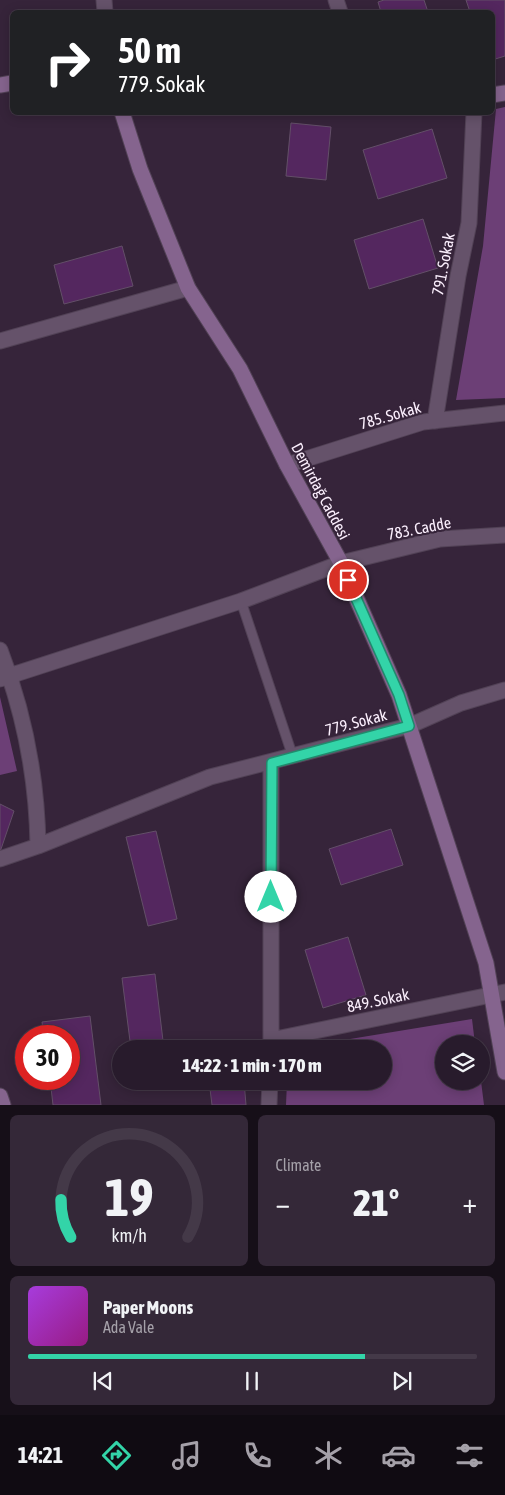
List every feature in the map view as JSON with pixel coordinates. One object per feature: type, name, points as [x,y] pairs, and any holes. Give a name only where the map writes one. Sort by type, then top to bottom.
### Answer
[{"type":"street","name":"Demirdağ Caddesi","points":[[123,115],[140,169],[188,288],[240,369],[287,466],[341,563],[399,695],[486,963],[498,993],[505,1072]]},
{"type":"street","name":"791. Sokak","points":[[436,421],[458,276],[469,223],[474,115]]},
{"type":"street","points":[[0,341],[188,288]]},
{"type":"street","name":"785. Sokak","points":[[287,466],[423,422],[505,413]]},
{"type":"street","name":"783. Cadde","points":[[5,677],[241,601],[341,563],[440,539],[505,535]]},
{"type":"street","points":[[0,650],[5,677],[25,731],[37,819],[38,846]]},
{"type":"street","name":"779. Sokak","points":[[0,859],[38,846],[210,777],[272,763],[409,726],[461,703],[505,690]]},
{"type":"street","points":[[271,1040],[272,763]]},
{"type":"street","name":"849. Sokak","points":[[289,1040],[498,993]]},
{"type":"street","points":[[269,1105],[270,1090]]},
{"type":"street","points":[[0,1096],[3,1105]]},
{"type":"lane","points":[[241,601],[293,757]]},
{"type":"shaded area","points":[[505,107],[505,398],[456,400],[483,246],[496,109]]},
{"type":"shaded area","points":[[0,697],[17,771],[0,775]]},
{"type":"shaded area","points":[[472,1019],[474,1035],[435,1035],[435,1090],[482,1090],[484,1105],[286,1105],[287,1090],[392,1090],[392,1040],[344,1040]]},
{"type":"building","points":[[384,0],[424,0],[427,10],[380,10],[378,2]]},
{"type":"building","points":[[466,0],[505,0],[505,56],[495,59],[495,10],[469,10]]},
{"type":"building","points":[[291,123],[331,127],[326,180],[286,176]]},
{"type":"building","points":[[432,129],[447,178],[378,199],[363,150]]},
{"type":"building","points":[[423,219],[438,268],[369,289],[354,240]]},
{"type":"building","points":[[122,246],[133,286],[64,304],[54,265]]},
{"type":"building","points":[[0,804],[14,811],[0,852]]},
{"type":"building","points":[[391,829],[403,865],[341,885],[329,849]]},
{"type":"building","points":[[156,831],[177,919],[148,926],[126,837]]},
{"type":"building","points":[[348,937],[366,995],[323,1008],[305,950]]},
{"type":"building","points":[[155,974],[163,1040],[130,1040],[122,978]]},
{"type":"building","points":[[90,1016],[101,1105],[53,1105],[51,1090],[80,1090],[80,1025],[42,1025],[42,1022]]},
{"type":"building","points":[[210,1090],[245,1090],[246,1105],[212,1105]]},
{"type":"route","points":[[271,897],[272,763],[409,726],[399,695],[348,580]]}]
